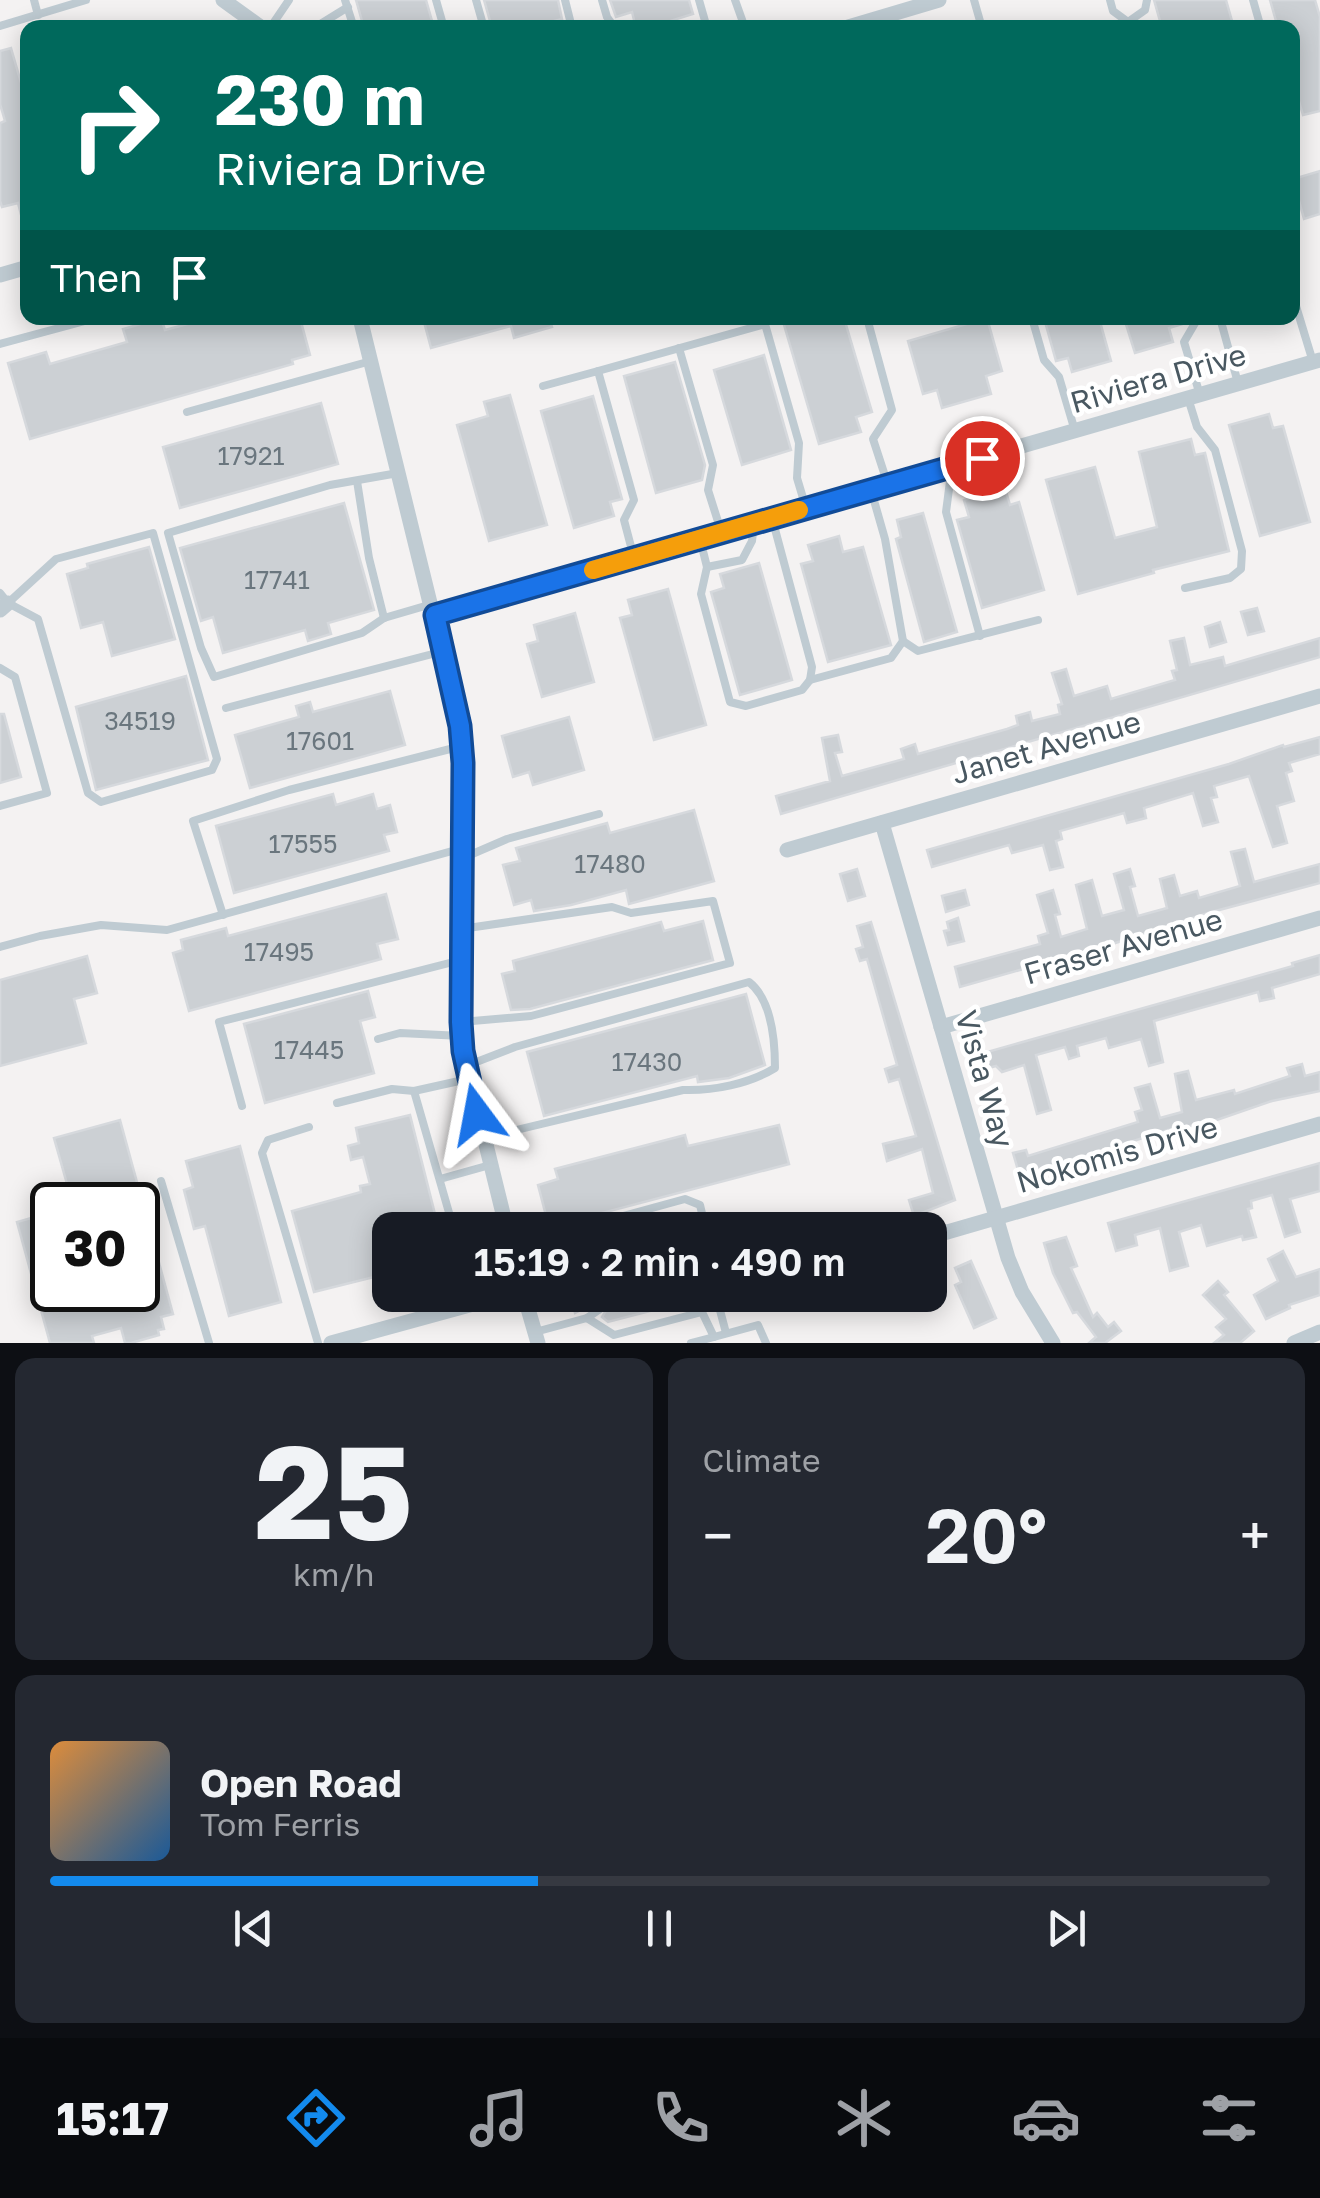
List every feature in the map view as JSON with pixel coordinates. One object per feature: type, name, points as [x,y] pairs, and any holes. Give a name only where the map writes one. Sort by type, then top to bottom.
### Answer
[{"type":"street","points":[[224,0],[251,20]]},
{"type":"street","points":[[890,20],[939,0]]},
{"type":"street","points":[[362,325],[460,726],[461,1029],[467,1072],[503,1212]]},
{"type":"street","name":"Riviera Drive","points":[[434,610],[634,558],[1316,361]]},
{"type":"street","name":"Janet Avenue","points":[[787,850],[1320,696]]},
{"type":"street","name":"Vista Way","points":[[882,823],[996,1218],[1022,1292],[1053,1343]]},
{"type":"street","name":"Fraser Avenue","points":[[941,1028],[1320,918]]},
{"type":"street","name":"Nokomis Drive","points":[[947,1232],[1320,1124]]},
{"type":"street","points":[[331,1343],[444,1312]]},
{"type":"street","points":[[529,1312],[536,1337]]},
{"type":"street","points":[[1294,1343],[1320,1332]]},
{"type":"lane","points":[[34,0],[38,15]]},
{"type":"lane","points":[[21,20],[86,0]]},
{"type":"lane","points":[[1110,0],[1116,20]]},
{"type":"lane","points":[[1131,20],[1145,10],[1147,0]]},
{"type":"lane","points":[[325,20],[347,4]]},
{"type":"lane","points":[[1113,11],[1125,20]]},
{"type":"lane","points":[[1300,316],[1316,361]]},
{"type":"lane","points":[[0,344],[70,325]]},
{"type":"lane","points":[[543,386],[761,325]]},
{"type":"lane","points":[[765,325],[799,444],[797,478],[806,508]]},
{"type":"lane","points":[[868,325],[892,410],[873,439],[888,484]]},
{"type":"lane","points":[[1034,325],[1044,360],[1060,377],[1075,430]]},
{"type":"lane","points":[[1186,588],[1230,578],[1241,569],[1242,551],[1216,450],[1197,427],[1184,342],[1194,325]]},
{"type":"lane","points":[[1222,325],[1238,384]]},
{"type":"lane","points":[[679,348],[713,466],[708,490],[722,532]]},
{"type":"lane","points":[[187,412],[371,361]]},
{"type":"lane","points":[[598,370],[634,500],[624,520],[634,558]]},
{"type":"lane","points":[[952,466],[946,512],[980,636]]},
{"type":"lane","points":[[399,473],[330,485],[168,534],[201,648],[214,676],[362,633],[384,618],[434,610]]},
{"type":"lane","points":[[358,480],[384,618]]},
{"type":"lane","points":[[871,490],[886,540],[904,642],[918,652],[1038,620]]},
{"type":"lane","points":[[700,539],[706,567],[701,594],[730,702],[746,706],[802,690],[810,680],[812,668],[772,518]]},
{"type":"lane","points":[[706,567],[742,560],[752,541],[754,523]]},
{"type":"lane","points":[[153,533],[217,759],[212,770],[101,802],[88,793],[38,619],[3,602],[56,559],[153,533]]},
{"type":"lane","points":[[810,680],[892,658],[904,642]]},
{"type":"lane","points":[[226,708],[444,651]]},
{"type":"lane","points":[[0,668],[15,677],[46,792],[0,806]]},
{"type":"lane","points":[[223,915],[193,822],[289,790],[462,746]]},
{"type":"lane","points":[[0,947],[101,925],[166,930],[599,814]]},
{"type":"lane","points":[[378,1039],[400,1032],[461,1029],[531,1016],[730,962],[713,901],[630,913],[612,907],[461,929]]},
{"type":"lane","points":[[242,1106],[219,1022],[460,960]]},
{"type":"lane","points":[[337,1103],[392,1089],[414,1091],[533,1042],[750,982],[760,991],[775,1044],[775,1068],[761,1077],[702,1090],[682,1090],[483,1138]]},
{"type":"lane","points":[[414,1091],[449,1212]]},
{"type":"lane","points":[[308,1127],[268,1140],[262,1152],[318,1343]]},
{"type":"lane","points":[[440,1180],[490,1165]]},
{"type":"lane","points":[[161,1180],[209,1343]]},
{"type":"lane","points":[[638,1212],[685,1199],[700,1204],[702,1212]]},
{"type":"lane","points":[[536,1337],[596,1312]]},
{"type":"lane","points":[[587,1318],[614,1335],[702,1312],[714,1337]]},
{"type":"lane","points":[[720,1312],[726,1333]]},
{"type":"lane","points":[[691,1343],[758,1325],[766,1343]]},
{"type":"building","points":[[356,0],[426,0],[432,20],[362,20]]},
{"type":"building","points":[[484,0],[558,0],[562,19],[558,20],[490,20]]},
{"type":"building","points":[[610,0],[689,0],[693,14],[674,20],[634,20],[632,12],[616,17]]},
{"type":"building","points":[[1154,0],[1226,0],[1232,20],[1160,20]]},
{"type":"building","points":[[1270,0],[1315,0],[1320,17],[1320,111],[1303,115],[1300,105],[1300,20],[1276,20]]},
{"type":"building","points":[[11,48],[20,79],[20,211],[18,203],[2,207],[0,201],[0,123],[5,121],[0,104],[0,51]]},
{"type":"building","points":[[1320,171],[1320,214],[1304,219],[1300,204],[1300,177]]},
{"type":"building","points":[[137,325],[163,325],[165,330],[184,325],[302,325],[310,355],[292,360],[293,364],[30,439],[8,363],[46,352],[50,364],[127,342],[123,329]]},
{"type":"building","points":[[425,325],[551,325],[552,327],[514,338],[511,326],[431,348]]},
{"type":"building","points":[[784,325],[846,325],[872,412],[856,417],[861,432],[819,444]]},
{"type":"building","points":[[963,325],[989,325],[1002,371],[986,376],[991,394],[942,408],[937,390],[923,394],[908,341]]},
{"type":"building","points":[[1046,325],[1101,325],[1111,361],[1072,372],[1068,358],[1056,361]]},
{"type":"building","points":[[1126,325],[1179,325],[1169,328],[1173,342],[1135,353]]},
{"type":"building","points":[[764,355],[791,450],[742,465],[714,370]]},
{"type":"building","points":[[675,362],[705,465],[702,480],[656,493],[624,376]]},
{"type":"building","points":[[510,395],[547,525],[489,541],[457,425],[488,416],[484,402]]},
{"type":"building","points":[[593,396],[622,499],[610,502],[614,516],[574,528],[541,411]]},
{"type":"building","points":[[321,403],[338,464],[180,508],[163,447]]},
{"type":"building","points":[[1269,414],[1273,428],[1283,426],[1310,522],[1260,536],[1229,425]]},
{"type":"building","points":[[1191,439],[1195,455],[1205,453],[1229,551],[1078,594],[1046,480],[1095,467],[1115,538],[1157,527],[1139,452]]},
{"type":"building","points":[[1005,488],[1010,505],[1019,502],[1044,590],[982,608],[957,520],[969,517],[964,500]]},
{"type":"building","points":[[344,503],[374,610],[328,623],[331,634],[308,641],[305,630],[223,653],[213,617],[201,621],[180,548]]},
{"type":"building","points":[[923,513],[957,632],[924,642],[896,539],[901,537],[897,520]]},
{"type":"building","points":[[839,536],[843,552],[863,547],[891,645],[828,662],[801,564],[813,561],[808,545]]},
{"type":"building","points":[[149,547],[175,639],[112,656],[103,622],[81,628],[67,574],[88,568],[87,564]]},
{"type":"building","points":[[759,563],[792,680],[740,695],[711,592],[724,588],[720,574]]},
{"type":"building","points":[[668,589],[706,725],[654,740],[620,618],[632,615],[628,600]]},
{"type":"building","points":[[1257,608],[1264,631],[1248,635],[1241,612]]},
{"type":"building","points":[[575,613],[594,682],[542,697],[527,644],[538,641],[534,625]]},
{"type":"building","points":[[1220,622],[1226,642],[1210,647],[1205,627]]},
{"type":"building","points":[[1184,638],[1190,665],[1223,657],[1225,666],[1320,638],[1320,657],[781,814],[776,796],[830,781],[822,738],[838,735],[842,752],[835,753],[842,776],[904,759],[901,749],[915,744],[918,754],[1018,725],[1016,716],[1030,712],[1032,721],[1060,714],[1058,705],[1062,704],[1052,673],[1066,669],[1074,696],[1107,686],[1111,699],[1175,680],[1172,671],[1177,670],[1170,641]]},
{"type":"building","points":[[186,676],[208,760],[96,790],[76,707]]},
{"type":"building","points":[[390,691],[405,745],[250,788],[235,735],[299,717],[296,706],[310,702],[313,712]]},
{"type":"building","points":[[0,714],[4,714],[21,777],[0,783]]},
{"type":"building","points":[[569,717],[584,770],[533,785],[529,772],[513,777],[502,736]]},
{"type":"building","points":[[1320,737],[1320,754],[1289,763],[1292,771],[1286,773],[1294,801],[1277,806],[1287,843],[1273,847],[1249,776],[1214,786],[1217,797],[1211,798],[1218,822],[1203,826],[1193,793],[1144,808],[1146,818],[1127,823],[1124,813],[1060,831],[1062,839],[1056,841],[1063,867],[1050,870],[1043,845],[1012,853],[1009,845],[932,867],[927,850]]},
{"type":"building","points":[[333,794],[336,805],[373,794],[377,809],[390,805],[397,832],[384,835],[389,851],[234,893],[216,826]]},
{"type":"building","points":[[694,810],[714,881],[629,904],[626,890],[534,911],[531,900],[514,905],[503,865],[520,861],[516,848],[607,823],[610,833]]},
{"type":"building","points":[[1245,849],[1254,882],[1320,864],[1320,883],[960,987],[955,967],[1040,944],[1038,936],[1048,933],[1037,895],[1053,890],[1061,937],[1087,929],[1076,885],[1092,880],[1102,916],[1124,910],[1114,874],[1130,869],[1135,886],[1130,887],[1138,916],[1167,908],[1160,879],[1174,875],[1180,896],[1197,891],[1199,898],[1240,886],[1231,852]]},
{"type":"building","points":[[857,869],[865,896],[848,901],[840,874]]},
{"type":"building","points":[[965,890],[969,905],[946,912],[942,896]]},
{"type":"building","points":[[386,894],[398,939],[377,944],[381,959],[189,1011],[173,953],[183,950],[181,940],[226,928],[228,936]]},
{"type":"building","points":[[958,918],[964,941],[948,945],[944,931],[949,930],[947,922]]},
{"type":"building","points":[[703,921],[713,960],[530,1009],[511,1010],[502,974],[515,971],[513,961],[661,922],[664,931]]},
{"type":"building","points":[[871,922],[955,1200],[924,1212],[913,1212],[909,1200],[933,1193],[922,1149],[887,1161],[883,1144],[916,1136],[899,1079],[889,1082],[885,1069],[897,1065],[867,959],[860,961],[856,949],[863,947],[857,926]]},
{"type":"building","points":[[1320,955],[1320,974],[1272,988],[1274,998],[1260,1001],[1258,992],[1154,1021],[1163,1062],[1149,1066],[1141,1039],[1109,1048],[1106,1038],[1077,1046],[1079,1056],[1069,1059],[1065,1047],[1036,1055],[1051,1110],[1037,1114],[1024,1065],[1002,1072],[996,1066],[985,1069],[980,1054],[1293,966],[1292,963]]},
{"type":"building","points":[[87,956],[97,993],[74,999],[86,1043],[0,1066],[0,980]]},
{"type":"building","points":[[368,991],[375,1017],[360,1021],[374,1073],[265,1103],[244,1024]]},
{"type":"building","points":[[746,994],[765,1065],[729,1078],[698,1082],[697,1076],[544,1116],[527,1052]]},
{"type":"building","points":[[1302,1064],[1305,1076],[1320,1072],[1320,1091],[1272,1101],[1208,1123],[1168,1130],[1020,1177],[1013,1153],[1026,1150],[1028,1156],[1138,1122],[1135,1112],[1142,1110],[1135,1088],[1150,1084],[1160,1118],[1182,1112],[1175,1074],[1188,1071],[1196,1100],[1234,1090],[1235,1094],[1290,1076],[1287,1068]]},
{"type":"building","points":[[410,1115],[434,1212],[372,1212],[372,1278],[314,1292],[292,1211],[361,1192],[360,1186],[370,1184],[363,1157],[351,1160],[348,1146],[359,1143],[356,1128]]},
{"type":"building","points":[[120,1120],[137,1182],[66,1182],[54,1138]]},
{"type":"building","points":[[779,1125],[789,1164],[606,1212],[545,1212],[538,1185],[558,1179],[555,1169],[685,1135],[688,1146]]},
{"type":"building","points":[[240,1146],[281,1302],[229,1316],[205,1226],[194,1229],[184,1190],[193,1187],[186,1161]]},
{"type":"building","points":[[1320,1163],[1320,1191],[1290,1199],[1300,1232],[1285,1237],[1272,1195],[1251,1201],[1252,1208],[1248,1209],[1256,1237],[1243,1240],[1242,1236],[1207,1246],[1201,1225],[1179,1232],[1188,1266],[1170,1271],[1160,1228],[1135,1235],[1137,1245],[1116,1251],[1108,1223]]},
{"type":"building","points":[[30,1218],[30,1270],[17,1222]]},
{"type":"building","points":[[1066,1237],[1077,1266],[1071,1268],[1093,1317],[1097,1313],[1108,1327],[1114,1322],[1121,1331],[1105,1343],[1089,1343],[1096,1337],[1077,1312],[1073,1313],[1053,1273],[1044,1243]]},
{"type":"building","points":[[1283,1251],[1296,1277],[1320,1269],[1320,1295],[1289,1305],[1290,1308],[1266,1319],[1254,1295],[1278,1281],[1268,1259]]},
{"type":"building","points":[[971,1261],[996,1318],[974,1328],[955,1285],[961,1282],[955,1268]]},
{"type":"building","points":[[160,1266],[173,1314],[161,1317],[164,1329],[158,1330],[159,1335],[125,1343],[121,1328],[92,1336],[94,1343],[50,1343],[42,1312],[160,1312]]},
{"type":"building","points":[[1218,1281],[1228,1292],[1224,1295],[1254,1331],[1240,1343],[1214,1343],[1224,1335],[1216,1327],[1226,1319],[1203,1295]]},
{"type":"building","points":[[605,1312],[646,1312],[608,1322],[602,1317]]},
{"type":"slow traffic","points":[[593,570],[799,510]]},
{"type":"route","points":[[477,1114],[461,1022],[464,822],[460,726],[435,615],[982,458]]}]
